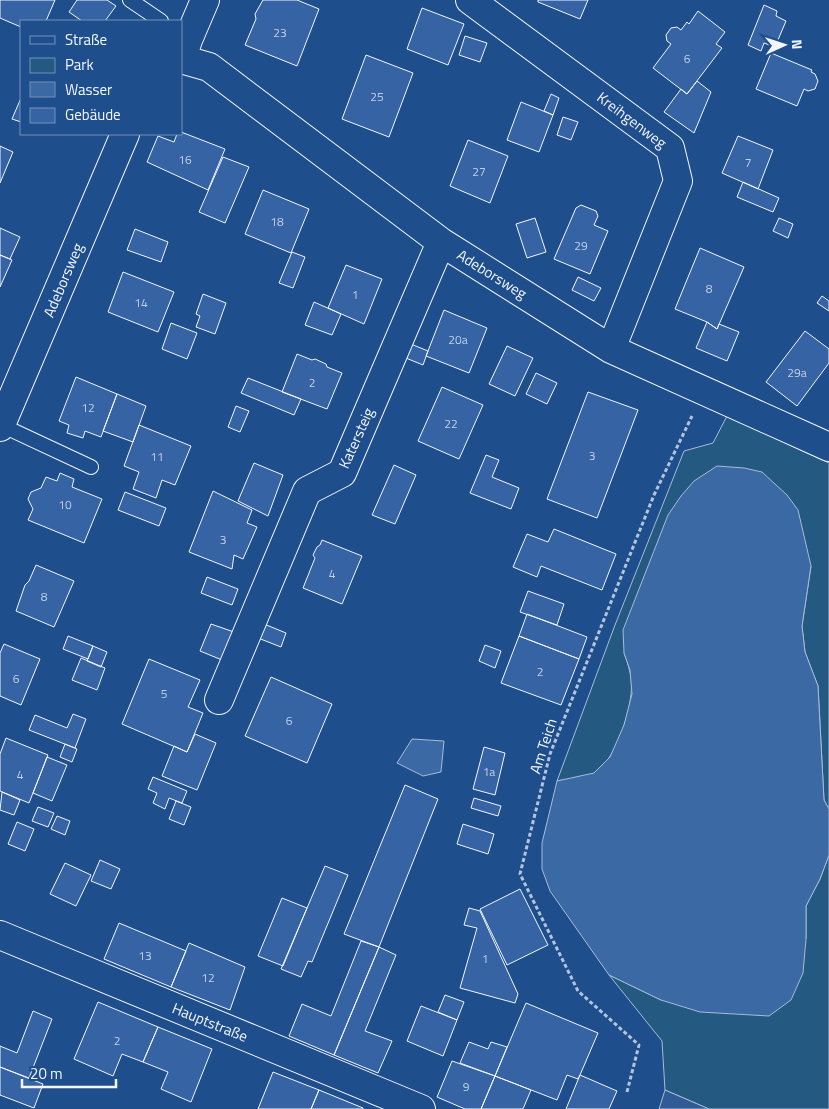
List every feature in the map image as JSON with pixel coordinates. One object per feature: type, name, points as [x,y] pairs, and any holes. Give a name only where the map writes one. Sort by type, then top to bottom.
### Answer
[{"type":"street","points":[[183,48],[205,0]]},
{"type":"street","name":"Kreihgenweg","points":[[470,0],[670,148],[678,181],[611,349]]},
{"type":"street","name":"Adeborsweg","points":[[183,48],[442,242],[611,349],[829,447]]},
{"type":"street","name":"Adeborsweg","points":[[0,426],[126,135]]},
{"type":"street","name":"Katersteig","points":[[219,700],[307,491],[342,474],[442,242]]},
{"type":"street","name":"Hauptstraße","points":[[0,935],[421,1109]]},
{"type":"lane","points":[[130,0],[160,20]]},
{"type":"lane","points":[[0,426],[91,467]]},
{"type":"path","name":"Am Teich","points":[[627,1092],[639,1044],[578,991],[520,874],[550,754],[654,495],[704,391]]},
{"type":"green space","points":[[727,416],[829,463],[829,809],[824,800],[818,686],[805,652],[802,626],[811,566],[624,653],[630,673],[630,704],[624,726],[614,749],[602,767],[595,773],[557,781],[615,625],[684,451],[713,443]]},
{"type":"green space","points":[[829,855],[829,1109],[709,1109],[665,1090],[662,1041],[609,975],[661,1000],[806,939],[806,906],[820,879]]},
{"type":"shaded area","points":[[665,1090],[709,1109],[659,1109]]},
{"type":"water","points":[[717,466],[744,468],[762,472],[787,495],[798,510],[811,566],[802,626],[805,652],[818,686],[824,800],[829,809],[829,855],[820,879],[806,906],[803,973],[791,1000],[769,1016],[700,1012],[661,1000],[609,975],[550,891],[542,869],[542,843],[557,781],[594,773],[610,757],[624,725],[632,694],[630,670],[624,653],[623,630],[668,515],[694,481]]},
{"type":"water","points":[[412,739],[444,741],[441,772],[423,776],[397,763]]},
{"type":"building","points":[[0,0],[55,0],[46,20],[20,20],[20,27],[0,18]]},
{"type":"building","points":[[77,0],[107,0],[116,6],[106,20],[81,20],[69,12]]},
{"type":"building","points":[[263,0],[297,0],[319,9],[297,66],[245,45],[256,19],[255,14]]},
{"type":"building","points":[[538,0],[588,0],[580,19],[538,2]]},
{"type":"building","points":[[764,5],[777,11],[776,16],[786,21],[775,47],[764,43],[761,51],[748,45]]},
{"type":"building","points":[[422,8],[464,24],[448,65],[407,49]]},
{"type":"building","points":[[698,11],[725,32],[716,44],[722,48],[687,94],[653,68],[671,44],[667,41],[666,35],[671,28],[677,27],[681,30],[687,22],[689,24]]},
{"type":"building","points":[[465,36],[487,43],[480,62],[459,55]]},
{"type":"building","points":[[771,53],[812,70],[811,72],[815,74],[818,81],[815,89],[808,91],[804,89],[797,106],[756,89]]},
{"type":"building","points":[[366,55],[413,73],[389,137],[342,119]]},
{"type":"building","points":[[697,81],[711,92],[694,133],[664,112],[681,89],[687,94]]},
{"type":"building","points":[[551,94],[559,98],[553,115],[544,111]]},
{"type":"building","points":[[20,100],[20,122],[12,119]]},
{"type":"building","points":[[521,102],[553,115],[539,152],[507,140]]},
{"type":"building","points":[[563,117],[578,122],[571,140],[557,135]]},
{"type":"building","points":[[182,132],[225,149],[208,190],[147,162],[158,136],[174,142],[177,135],[182,135]]},
{"type":"building","points":[[738,136],[773,150],[758,189],[722,173]]},
{"type":"building","points":[[468,140],[508,156],[490,203],[450,186]]},
{"type":"building","points":[[0,146],[13,152],[0,183]]},
{"type":"building","points":[[223,157],[249,167],[225,223],[199,212]]},
{"type":"building","points":[[743,182],[779,198],[773,212],[737,197]]},
{"type":"building","points":[[263,190],[309,209],[291,253],[245,234]]},
{"type":"building","points":[[581,205],[596,211],[598,216],[594,225],[608,231],[590,274],[554,259],[576,208]]},
{"type":"building","points":[[535,218],[546,252],[527,258],[516,224]]},
{"type":"building","points":[[779,218],[793,224],[788,238],[773,231]]},
{"type":"building","points":[[0,228],[20,237],[10,259],[0,255]]},
{"type":"building","points":[[135,229],[168,242],[161,262],[127,250]]},
{"type":"building","points":[[700,248],[744,267],[717,329],[707,322],[675,309]]},
{"type":"building","points":[[292,252],[305,257],[293,288],[279,283]]},
{"type":"building","points":[[0,255],[12,260],[0,287]]},
{"type":"building","points":[[346,265],[382,279],[364,324],[328,308]]},
{"type":"building","points":[[123,272],[174,292],[158,332],[108,312]]},
{"type":"building","points":[[578,277],[601,288],[594,301],[572,290]]},
{"type":"building","points":[[203,294],[226,303],[215,334],[196,327],[200,316],[196,314]]},
{"type":"building","points":[[822,296],[829,301],[829,311],[817,303]]},
{"type":"building","points":[[314,302],[341,314],[332,335],[305,325]]},
{"type":"building","points":[[444,310],[487,328],[469,373],[426,356]]},
{"type":"building","points":[[707,322],[717,329],[719,324],[739,332],[727,361],[696,348]]},
{"type":"building","points":[[171,323],[197,333],[187,359],[162,349]]},
{"type":"building","points":[[805,331],[829,349],[829,363],[797,406],[766,382]]},
{"type":"building","points":[[406,342],[428,351],[423,365],[401,356]]},
{"type":"building","points":[[507,346],[533,358],[515,396],[489,384]]},
{"type":"building","points":[[297,354],[312,360],[315,359],[326,364],[327,367],[342,373],[327,409],[282,392]]},
{"type":"building","points":[[536,373],[557,383],[547,404],[526,394]]},
{"type":"building","points":[[76,377],[117,394],[101,437],[85,431],[83,438],[67,433],[69,425],[59,421]]},
{"type":"building","points":[[248,378],[301,399],[294,415],[241,393]]},
{"type":"building","points":[[442,387],[483,405],[459,459],[418,441]]},
{"type":"building","points":[[588,392],[638,410],[597,518],[547,499]]},
{"type":"building","points":[[117,394],[146,406],[133,442],[103,431]]},
{"type":"building","points":[[236,406],[249,411],[240,432],[228,427]]},
{"type":"building","points":[[139,425],[191,446],[175,485],[162,480],[156,498],[133,489],[139,472],[124,466]]},
{"type":"building","points":[[486,455],[499,460],[492,477],[519,488],[511,509],[470,493]]},
{"type":"building","points":[[254,463],[283,475],[268,516],[238,501]]},
{"type":"building","points":[[394,465],[416,475],[395,524],[372,515]]},
{"type":"building","points":[[60,473],[74,479],[72,487],[102,499],[84,543],[28,520],[33,509],[28,499],[31,492],[41,488],[46,477],[57,481]]},
{"type":"building","points":[[213,491],[252,510],[247,523],[257,527],[243,559],[234,555],[232,569],[189,552]]},
{"type":"building","points":[[125,492],[166,508],[159,526],[118,510]]},
{"type":"building","points":[[554,529],[616,554],[602,590],[541,566],[537,577],[513,567],[527,534],[548,542]]},
{"type":"building","points":[[322,540],[362,556],[342,604],[303,588],[315,558],[313,555]]},
{"type":"building","points":[[36,565],[74,581],[54,627],[16,611],[25,585],[29,581]]},
{"type":"building","points":[[207,577],[238,589],[232,605],[201,593]]},
{"type":"building","points":[[528,591],[564,604],[557,625],[520,612]]},
{"type":"building","points":[[527,614],[587,637],[579,659],[519,636]]},
{"type":"building","points":[[211,624],[234,632],[222,660],[200,651]]},
{"type":"building","points":[[264,624],[286,633],[281,647],[258,638]]},
{"type":"building","points":[[68,636],[93,646],[88,659],[63,649]]},
{"type":"building","points":[[519,636],[579,659],[561,705],[501,683]]},
{"type":"building","points":[[4,644],[40,659],[21,705],[0,696],[0,653]]},
{"type":"building","points":[[485,645],[501,651],[495,668],[479,661]]},
{"type":"building","points":[[93,646],[107,652],[101,667],[87,661]]},
{"type":"building","points":[[81,658],[105,668],[97,690],[72,680]]},
{"type":"building","points":[[149,659],[200,680],[188,707],[203,713],[187,752],[122,724]]},
{"type":"building","points":[[271,677],[332,704],[307,763],[245,736]]},
{"type":"building","points":[[73,714],[86,719],[75,748],[29,730],[35,715],[67,728]]},
{"type":"building","points":[[195,734],[216,743],[197,790],[162,776],[174,746],[187,752]]},
{"type":"building","points":[[6,738],[48,755],[29,803],[0,791],[0,754]]},
{"type":"building","points":[[65,744],[77,749],[72,762],[60,757]]},
{"type":"building","points":[[484,747],[505,753],[495,795],[473,789]]},
{"type":"building","points":[[47,757],[67,765],[52,801],[33,793]]},
{"type":"building","points":[[153,777],[187,791],[182,803],[169,798],[165,809],[153,803],[157,793],[148,789]]},
{"type":"building","points":[[405,785],[438,799],[379,947],[344,934]]},
{"type":"building","points":[[2,792],[20,800],[14,815],[0,810]]},
{"type":"building","points":[[474,798],[501,806],[498,816],[471,808]]},
{"type":"building","points":[[176,801],[191,807],[184,825],[169,819]]},
{"type":"building","points":[[38,807],[54,813],[48,827],[32,821]]},
{"type":"building","points":[[57,816],[70,821],[65,835],[51,829]]},
{"type":"building","points":[[17,822],[34,829],[25,851],[8,844]]},
{"type":"building","points":[[463,824],[494,834],[488,854],[457,844]]},
{"type":"building","points":[[100,860],[120,869],[111,889],[91,881]]},
{"type":"building","points":[[65,863],[91,875],[76,906],[50,894]]},
{"type":"building","points":[[325,866],[348,875],[312,962],[308,961],[301,977],[281,969]]},
{"type":"building","points":[[520,889],[548,945],[507,965],[480,909]]},
{"type":"building","points":[[282,898],[307,908],[283,966],[258,956]]},
{"type":"building","points":[[469,908],[480,911],[518,994],[515,1003],[460,988],[477,928],[464,925]]},
{"type":"building","points":[[119,923],[186,951],[171,987],[104,959]]},
{"type":"building","points":[[361,941],[379,947],[334,1055],[289,1036],[302,1004],[331,1016]]},
{"type":"building","points":[[189,943],[245,967],[230,1010],[171,987]]},
{"type":"building","points":[[379,947],[396,955],[365,1031],[392,1041],[378,1073],[334,1055]]},
{"type":"building","points":[[445,995],[464,1002],[457,1020],[438,1012]]},
{"type":"building","points":[[98,1002],[158,1027],[143,1062],[122,1054],[113,1076],[74,1059]]},
{"type":"building","points":[[526,1003],[598,1033],[578,1079],[567,1075],[557,1100],[495,1076]]},
{"type":"building","points":[[421,1006],[457,1020],[443,1056],[407,1041]]},
{"type":"building","points":[[33,1011],[52,1019],[29,1078],[0,1067],[0,1046],[17,1053]]},
{"type":"building","points":[[158,1027],[212,1049],[191,1102],[161,1089],[168,1072],[143,1062]]},
{"type":"building","points":[[469,1042],[488,1049],[491,1042],[507,1047],[495,1076],[460,1063]]},
{"type":"building","points":[[452,1061],[495,1076],[481,1109],[465,1109],[437,1097]]},
{"type":"building","points":[[0,1067],[43,1084],[34,1108],[0,1095]]},
{"type":"building","points":[[273,1072],[319,1090],[311,1109],[258,1109]]},
{"type":"building","points":[[580,1075],[617,1091],[609,1109],[566,1109]]},
{"type":"building","points":[[495,1076],[531,1090],[523,1109],[481,1109]]},
{"type":"building","points":[[319,1090],[363,1108],[363,1109],[311,1109]]}]
